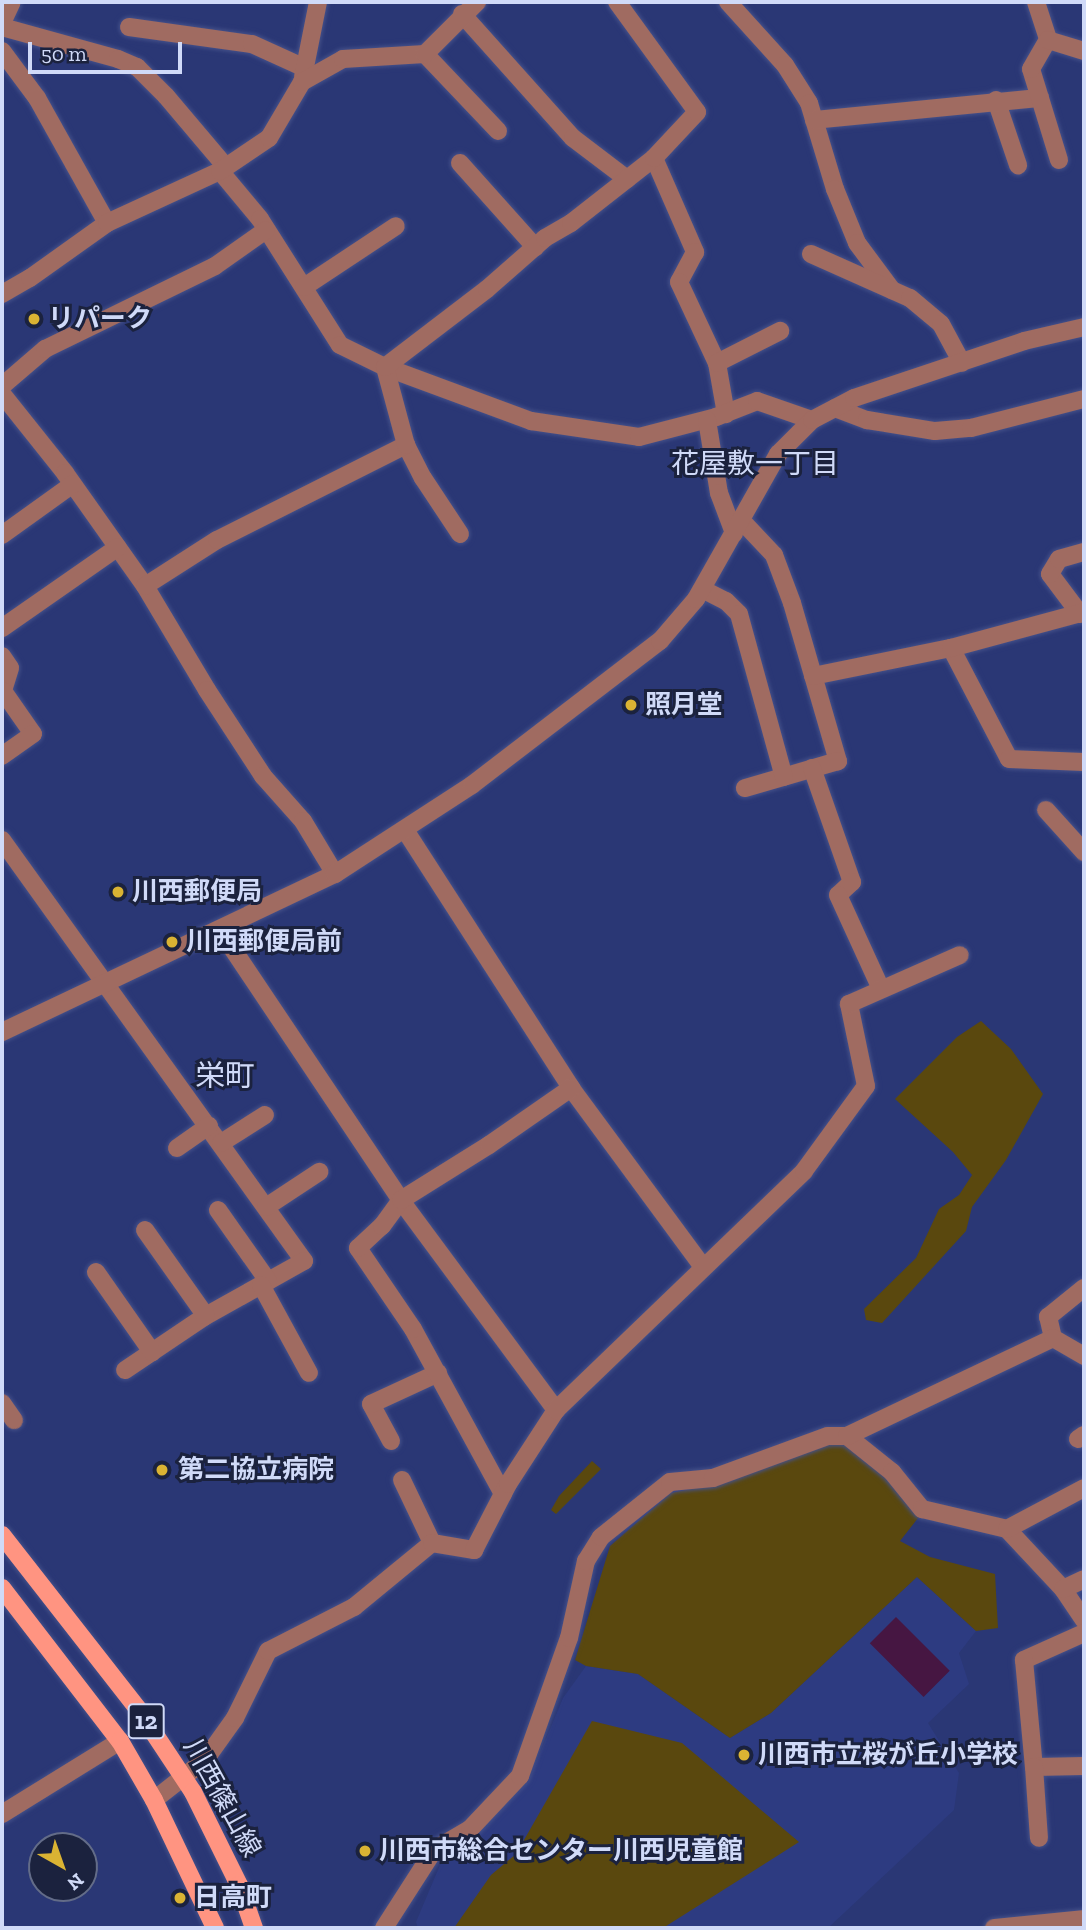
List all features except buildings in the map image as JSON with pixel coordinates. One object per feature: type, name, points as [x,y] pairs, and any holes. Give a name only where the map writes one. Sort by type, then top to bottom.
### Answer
[{"type":"main road","name":"川西篠山線","points":[[2,1535],[138,1709],[183,1777],[239,1885],[254,1928]]},
{"type":"main road","name":"12","points":[[2,1588],[120,1741],[154,1800],[215,1928]]},
{"type":"street","points":[[12,2],[2,25],[118,58],[137,67],[166,96],[260,219],[340,345],[386,367],[531,421],[639,437],[726,414],[757,401],[812,421]]},
{"type":"street","points":[[2,294],[107,223],[223,169],[269,138],[303,75],[318,2]]},
{"type":"street","points":[[303,75],[343,59],[425,54],[477,2]]},
{"type":"street","points":[[386,367],[487,289],[535,247],[654,158],[697,112],[617,2]]},
{"type":"street","points":[[728,2],[785,65],[809,103],[835,188],[857,243],[892,290]]},
{"type":"street","points":[[1036,2],[1048,40],[1031,69],[1059,160]]},
{"type":"street","points":[[463,14],[573,138],[627,179]]},
{"type":"street","points":[[129,27],[252,44],[303,75]]},
{"type":"street","points":[[1048,40],[1084,51]]},
{"type":"street","points":[[2,51],[37,98],[107,223]]},
{"type":"street","points":[[425,54],[498,131]]},
{"type":"street","points":[[814,120],[1040,97]]},
{"type":"street","points":[[996,100],[1018,165]]},
{"type":"street","points":[[654,158],[695,252],[679,282],[717,363],[726,414]]},
{"type":"street","points":[[460,163],[535,247]]},
{"type":"street","points":[[304,287],[396,226]]},
{"type":"street","points":[[2,386],[45,349],[215,266],[265,230]]},
{"type":"street","points":[[811,254],[910,299],[941,324],[962,363]]},
{"type":"street","points":[[2,1032],[335,874],[472,785],[660,640],[702,589],[778,454],[812,421],[854,398],[1024,341],[1084,327]]},
{"type":"street","points":[[717,363],[780,331]]},
{"type":"street","points":[[386,367],[406,445],[423,478],[460,534]]},
{"type":"street","points":[[2,394],[73,484],[118,547],[263,776],[303,821],[335,874]]},
{"type":"street","points":[[835,408],[867,420],[935,431],[971,428],[1084,399]]},
{"type":"street","points":[[707,419],[719,492],[738,527],[774,555],[838,761],[745,788]]},
{"type":"street","points":[[145,586],[216,540],[406,445]]},
{"type":"street","points":[[2,535],[73,484]]},
{"type":"street","points":[[2,628],[118,547]]},
{"type":"street","points":[[813,676],[951,648],[1082,613],[1050,575],[1059,559],[1084,552]]},
{"type":"street","points":[[702,589],[726,601],[739,614],[784,777]]},
{"type":"street","points":[[951,648],[1009,759],[1084,762]]},
{"type":"street","points":[[2,656],[10,668],[3,691],[33,734],[2,756]]},
{"type":"street","points":[[812,768],[852,883],[838,895],[881,989]]},
{"type":"street","points":[[1046,810],[1084,852]]},
{"type":"street","points":[[405,830],[571,1088],[702,1266]]},
{"type":"street","points":[[2,840],[304,1261],[206,1316],[125,1370]]},
{"type":"street","points":[[220,930],[401,1200],[556,1410]]},
{"type":"street","points":[[154,1800],[205,1759],[235,1718],[268,1651],[354,1607],[432,1543],[474,1550],[503,1494],[556,1410],[702,1266],[804,1171],[866,1086],[849,1004],[960,955]]},
{"type":"street","points":[[503,1494],[413,1329],[358,1248],[382,1226],[401,1200],[489,1145],[571,1088]]},
{"type":"street","points":[[221,1143],[265,1115]]},
{"type":"street","points":[[177,1148],[209,1126]]},
{"type":"street","points":[[266,1207],[319,1172]]},
{"type":"street","points":[[218,1210],[265,1283],[309,1373]]},
{"type":"street","points":[[145,1230],[206,1316]]},
{"type":"street","points":[[96,1272],[152,1352]]},
{"type":"street","points":[[1084,1288],[1048,1317],[1053,1338],[1084,1356]]},
{"type":"street","points":[[384,1928],[434,1850],[470,1829],[520,1776],[569,1638],[586,1561],[601,1537],[670,1482],[713,1478],[828,1436],[848,1436],[1053,1338]]},
{"type":"street","points":[[391,1441],[371,1404],[438,1373]]},
{"type":"street","points":[[2,1402],[14,1420]]},
{"type":"street","points":[[848,1436],[892,1472],[922,1508],[1007,1529],[1063,1589],[1084,1620]]},
{"type":"street","points":[[402,1480],[432,1543]]},
{"type":"street","points":[[1007,1529],[1084,1488]]},
{"type":"street","points":[[1063,1589],[1084,1579]]},
{"type":"street","points":[[1040,1838],[1024,1660],[1084,1633]]},
{"type":"street","points":[[2,1814],[120,1741]]},
{"type":"street","points":[[1034,1767],[1084,1766]]},
{"type":"street","points":[[994,1928],[1084,1919]]},
{"type":"shaded area","points":[[981,1021],[1011,1049],[1043,1094],[1006,1160],[972,1207],[966,1231],[882,1323],[866,1320],[864,1309],[916,1258],[939,1209],[959,1195],[972,1175],[953,1152],[895,1099],[957,1037]]},
{"type":"shaded area","points":[[824,1441],[848,1443],[890,1476],[922,1513],[900,1541],[930,1557],[995,1574],[998,1628],[976,1631],[917,1577],[771,1713],[730,1738],[638,1674],[586,1666],[575,1660],[610,1546],[671,1493],[725,1482]]},
{"type":"shaded area","points":[[592,1461],[601,1469],[556,1514],[551,1510],[559,1496]]},
{"type":"shaded area","name":"川西市立桜が丘小学校","points":[[917,1577],[976,1631],[959,1653],[969,1684],[928,1723],[959,1773],[954,1810],[828,1928],[418,1928],[416,1922],[440,1865],[528,1782],[563,1698],[586,1666],[638,1674],[730,1738],[771,1713]]},
{"type":"shaded area","points":[[896,1617],[950,1671],[924,1697],[870,1643]]},
{"type":"shaded area","points":[[592,1721],[682,1743],[799,1842],[663,1928],[454,1928],[491,1875],[516,1854]]},
{"type":"place","name":"リパーク","points":[[34,319]]},
{"type":"place","name":"照月堂","points":[[631,705]]},
{"type":"place","name":"川西郵便局","points":[[118,892]]},
{"type":"place","name":"川西郵便局前","points":[[172,942]]},
{"type":"place","name":"第二協立病院","points":[[162,1470]]},
{"type":"place","name":"川西市立桜が丘小学校","points":[[744,1755]]},
{"type":"place","name":"川西市総合センター川西児童館","points":[[365,1851]]},
{"type":"place","name":"日高町","points":[[180,1898]]},
{"type":"district","name":"花屋敷一丁目","points":[[755,464]]},
{"type":"district","name":"栄町","points":[[225,1076]]}]
